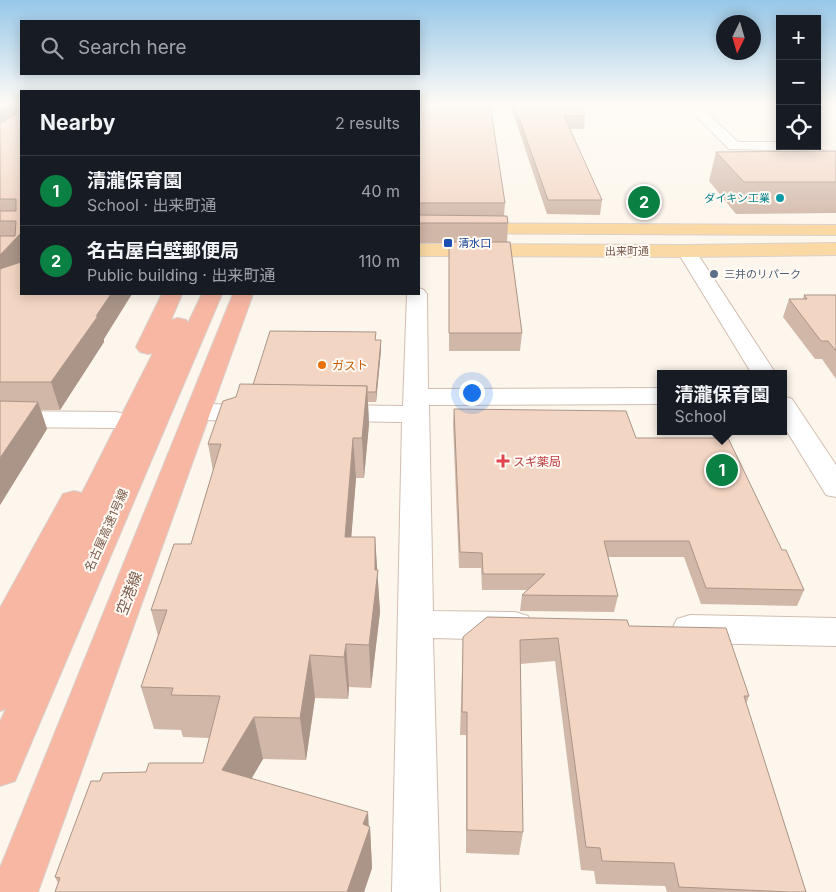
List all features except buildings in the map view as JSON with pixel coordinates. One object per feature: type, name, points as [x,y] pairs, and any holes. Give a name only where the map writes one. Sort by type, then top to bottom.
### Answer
[{"type":"highway","points":[[0,641],[116,420],[172,295]]},
{"type":"highway","name":"名古屋高速1号線","points":[[0,695],[193,295]]},
{"type":"highway","name":"名古屋高速1号線","points":[[0,767],[212,295]]},
{"type":"highway","name":"空港線","points":[[14,892],[243,295]]},
{"type":"main road","name":"出来町通","points":[[420,228],[836,230]]},
{"type":"main road","name":"出来町通","points":[[420,250],[686,251],[836,249]]},
{"type":"street","points":[[734,146],[776,146]]},
{"type":"street","points":[[813,150],[836,167]]},
{"type":"street","points":[[686,251],[761,370]]},
{"type":"street","points":[[416,892],[417,295]]},
{"type":"street","points":[[307,413],[416,406],[657,396]]},
{"type":"street","points":[[787,410],[836,488]]},
{"type":"street","points":[[199,412],[278,413]]},
{"type":"street","points":[[0,419],[116,420]]},
{"type":"street","points":[[416,624],[543,627]]},
{"type":"street","points":[[660,629],[836,632]]},
{"type":"place","name":"ダイキン工業","points":[[780,198]]},
{"type":"place","name":"名古屋白壁郵便局","points":[[644,202]]},
{"type":"place","name":"清水口","points":[[448,243]]},
{"type":"place","name":"三井のリパーク","points":[[714,274]]},
{"type":"place","name":"ガスト","points":[[322,365]]},
{"type":"place","name":"スギ薬局","points":[[503,461]]},
{"type":"place","name":"清瀧保育園","points":[[722,470]]}]
